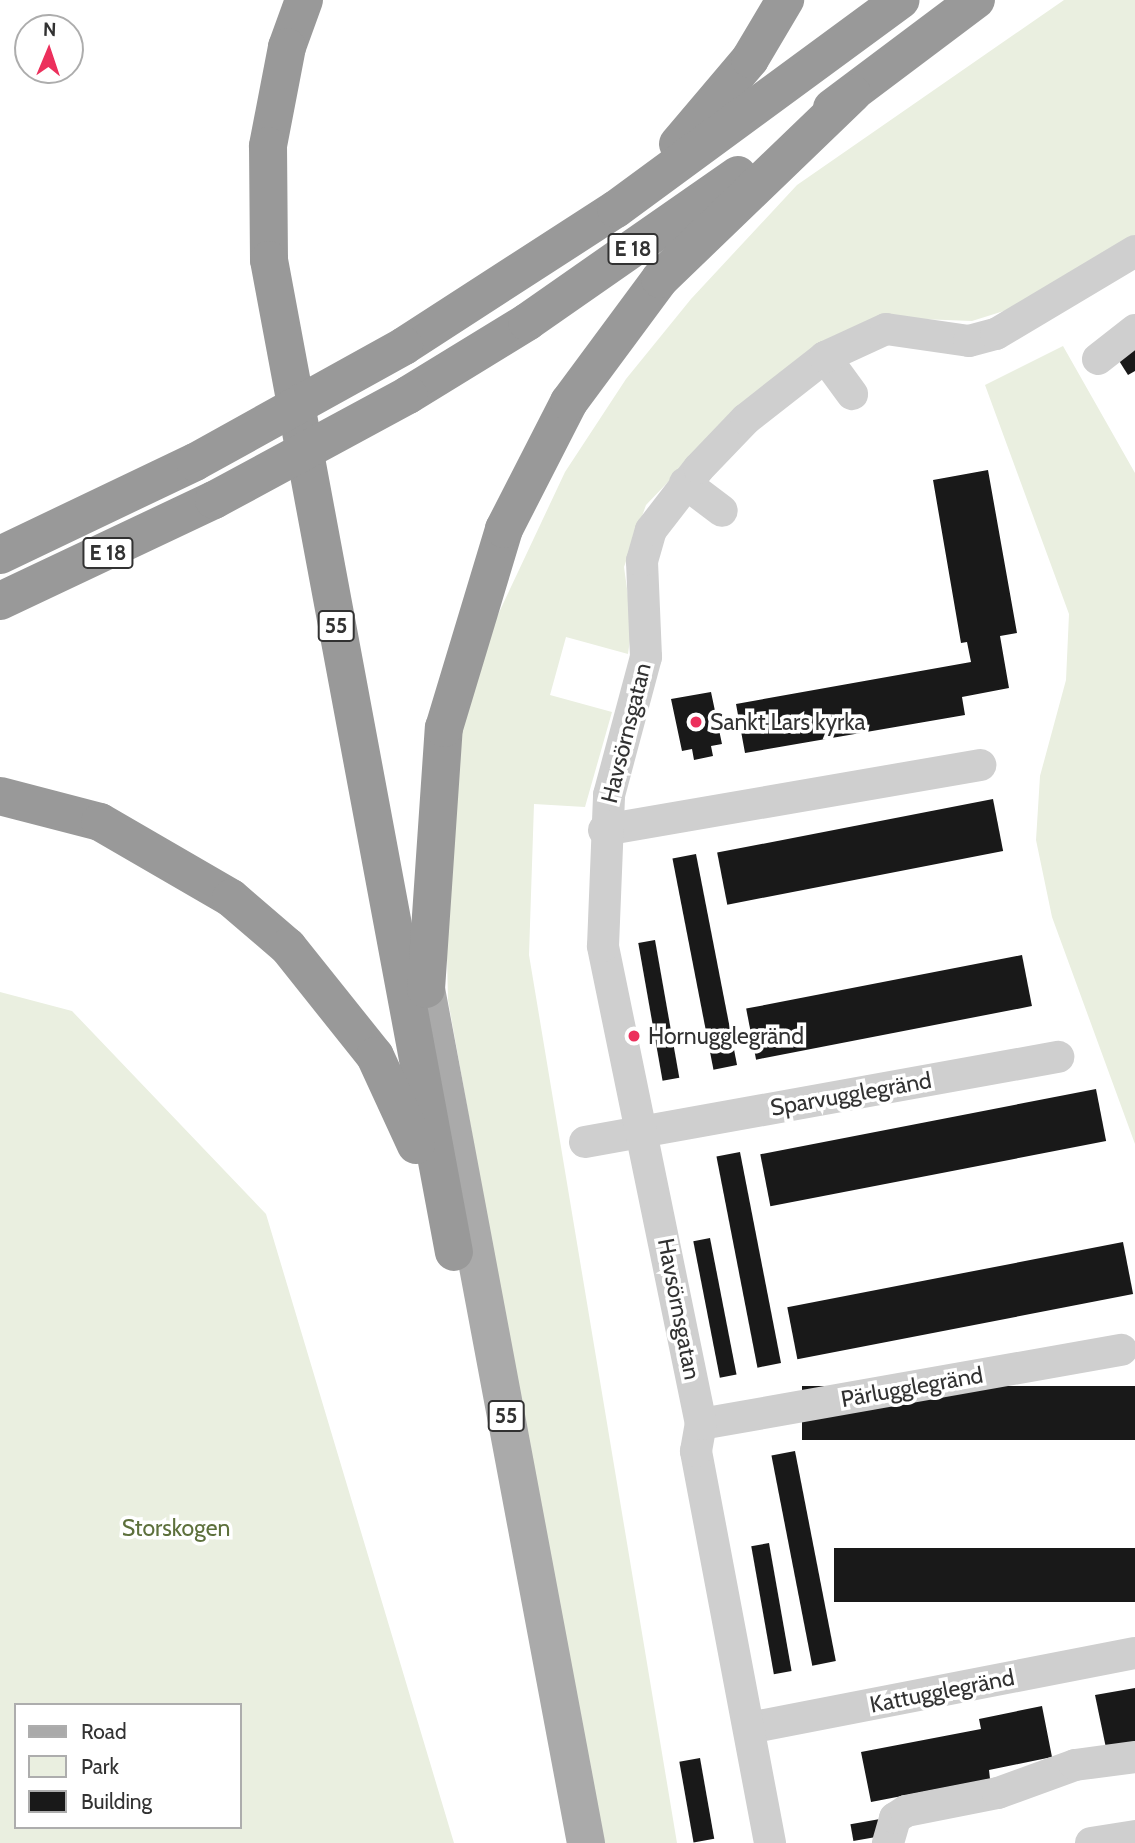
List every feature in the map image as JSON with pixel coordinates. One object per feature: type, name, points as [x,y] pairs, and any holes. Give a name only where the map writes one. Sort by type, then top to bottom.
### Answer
[{"type":"highway","name":"55","points":[[304,0],[287,47],[268,146],[269,260],[454,1252]]},
{"type":"highway","points":[[328,0],[298,99],[290,150],[290,256],[426,989]]},
{"type":"highway","points":[[616,209],[750,59],[785,0]]},
{"type":"highway","name":"E 18","points":[[0,555],[195,462],[404,346],[616,209],[901,0]]},
{"type":"highway","name":"E 18","points":[[0,601],[215,500],[408,395],[527,322],[852,94],[976,0]]},
{"type":"highway","name":"55","points":[[426,989],[444,728],[504,529],[569,402],[660,279],[852,94]]},
{"type":"highway","points":[[0,796],[100,822],[172,858],[288,947],[375,1056],[404,1109],[454,1252]]},
{"type":"main road","name":"55","points":[[426,989],[586,1843]]},
{"type":"main road","name":"55","points":[[454,1252],[566,1843]]},
{"type":"street","name":"Havsörnsgatan","points":[[770,1843],[696,1451],[701,1424],[643,1130],[632,1111],[603,946],[604,830],[616,754],[646,657],[642,561],[651,530],[685,483],[746,419],[825,357],[886,329],[970,341],[996,334],[1135,251]]},
{"type":"street","points":[[1098,359],[1135,330]]},
{"type":"street","points":[[825,357],[852,394]]},
{"type":"street","points":[[685,483],[722,511]]},
{"type":"street","points":[[604,830],[980,765]]},
{"type":"street","name":"Sparvugglegränd","points":[[585,1142],[1058,1057]]},
{"type":"street","name":"Pärlugglegränd","points":[[701,1424],[1122,1350]]},
{"type":"street","name":"Kattugglegränd","points":[[749,1728],[1135,1653]]},
{"type":"street","points":[[888,1843],[895,1818],[906,1811],[998,1793],[1074,1765],[1135,1758]]},
{"type":"street","points":[[1091,1843],[1135,1836]]},
{"type":"green space","points":[[1064,0],[1135,0],[1135,235],[1007,310],[972,321],[920,319],[712,436],[646,505],[624,567],[632,625],[628,654],[566,637],[550,695],[612,712],[585,807],[534,804],[529,955],[677,1843],[599,1843],[448,1000],[445,872],[457,751],[479,655],[565,472],[626,379],[691,299],[797,185]]},
{"type":"green space","points":[[1063,346],[1135,473],[1135,1144],[1052,917],[1036,840],[1040,776],[1066,680],[1069,614],[985,385]]},
{"type":"green space","name":"Storskogen","points":[[0,992],[72,1011],[266,1214],[454,1843],[0,1843]]},
{"type":"building","points":[[1135,345],[1135,371],[1128,375],[1116,356]]},
{"type":"building","points":[[988,470],[1017,633],[1000,636],[1009,688],[962,697],[965,715],[745,753],[736,704],[971,662],[967,642],[961,643],[933,480]]},
{"type":"building","name":"Sankt Lars kyrka","points":[[711,692],[722,744],[711,746],[713,756],[694,760],[692,749],[682,751],[671,699]]},
{"type":"building","points":[[993,799],[1003,851],[727,905],[717,853]]},
{"type":"building","points":[[696,854],[737,1065],[713,1070],[672,859]]},
{"type":"building","points":[[655,940],[679,1078],[663,1081],[638,943]]},
{"type":"building","points":[[1022,955],[1032,1006],[756,1060],[746,1009]]},
{"type":"building","points":[[1096,1089],[1106,1141],[770,1206],[760,1154]]},
{"type":"building","points":[[740,1152],[781,1363],[757,1368],[716,1157]]},
{"type":"building","points":[[710,1238],[737,1374],[720,1378],[693,1241]]},
{"type":"building","points":[[1123,1242],[1133,1294],[797,1359],[787,1307]]},
{"type":"building","points":[[802,1386],[1135,1386],[1135,1440],[802,1440]]},
{"type":"building","points":[[795,1451],[836,1661],[812,1666],[771,1456]]},
{"type":"building","points":[[769,1543],[792,1671],[774,1674],[751,1546]]},
{"type":"building","points":[[834,1548],[1135,1548],[1135,1602],[834,1602]]},
{"type":"building","points":[[1135,1688],[1135,1742],[1106,1748],[1095,1695]]},
{"type":"building","points":[[1042,1706],[1052,1757],[989,1770],[990,1779],[871,1802],[861,1752],[981,1729],[979,1719]]},
{"type":"building","points":[[700,1758],[714,1839],[694,1842],[679,1762]]},
{"type":"building","points":[[880,1819],[883,1836],[853,1841],[850,1824]]},
{"type":"place","name":"Sankt Lars kyrka","points":[[696,722]]},
{"type":"place","name":"Hornugglegränd","points":[[634,1036]]}]
